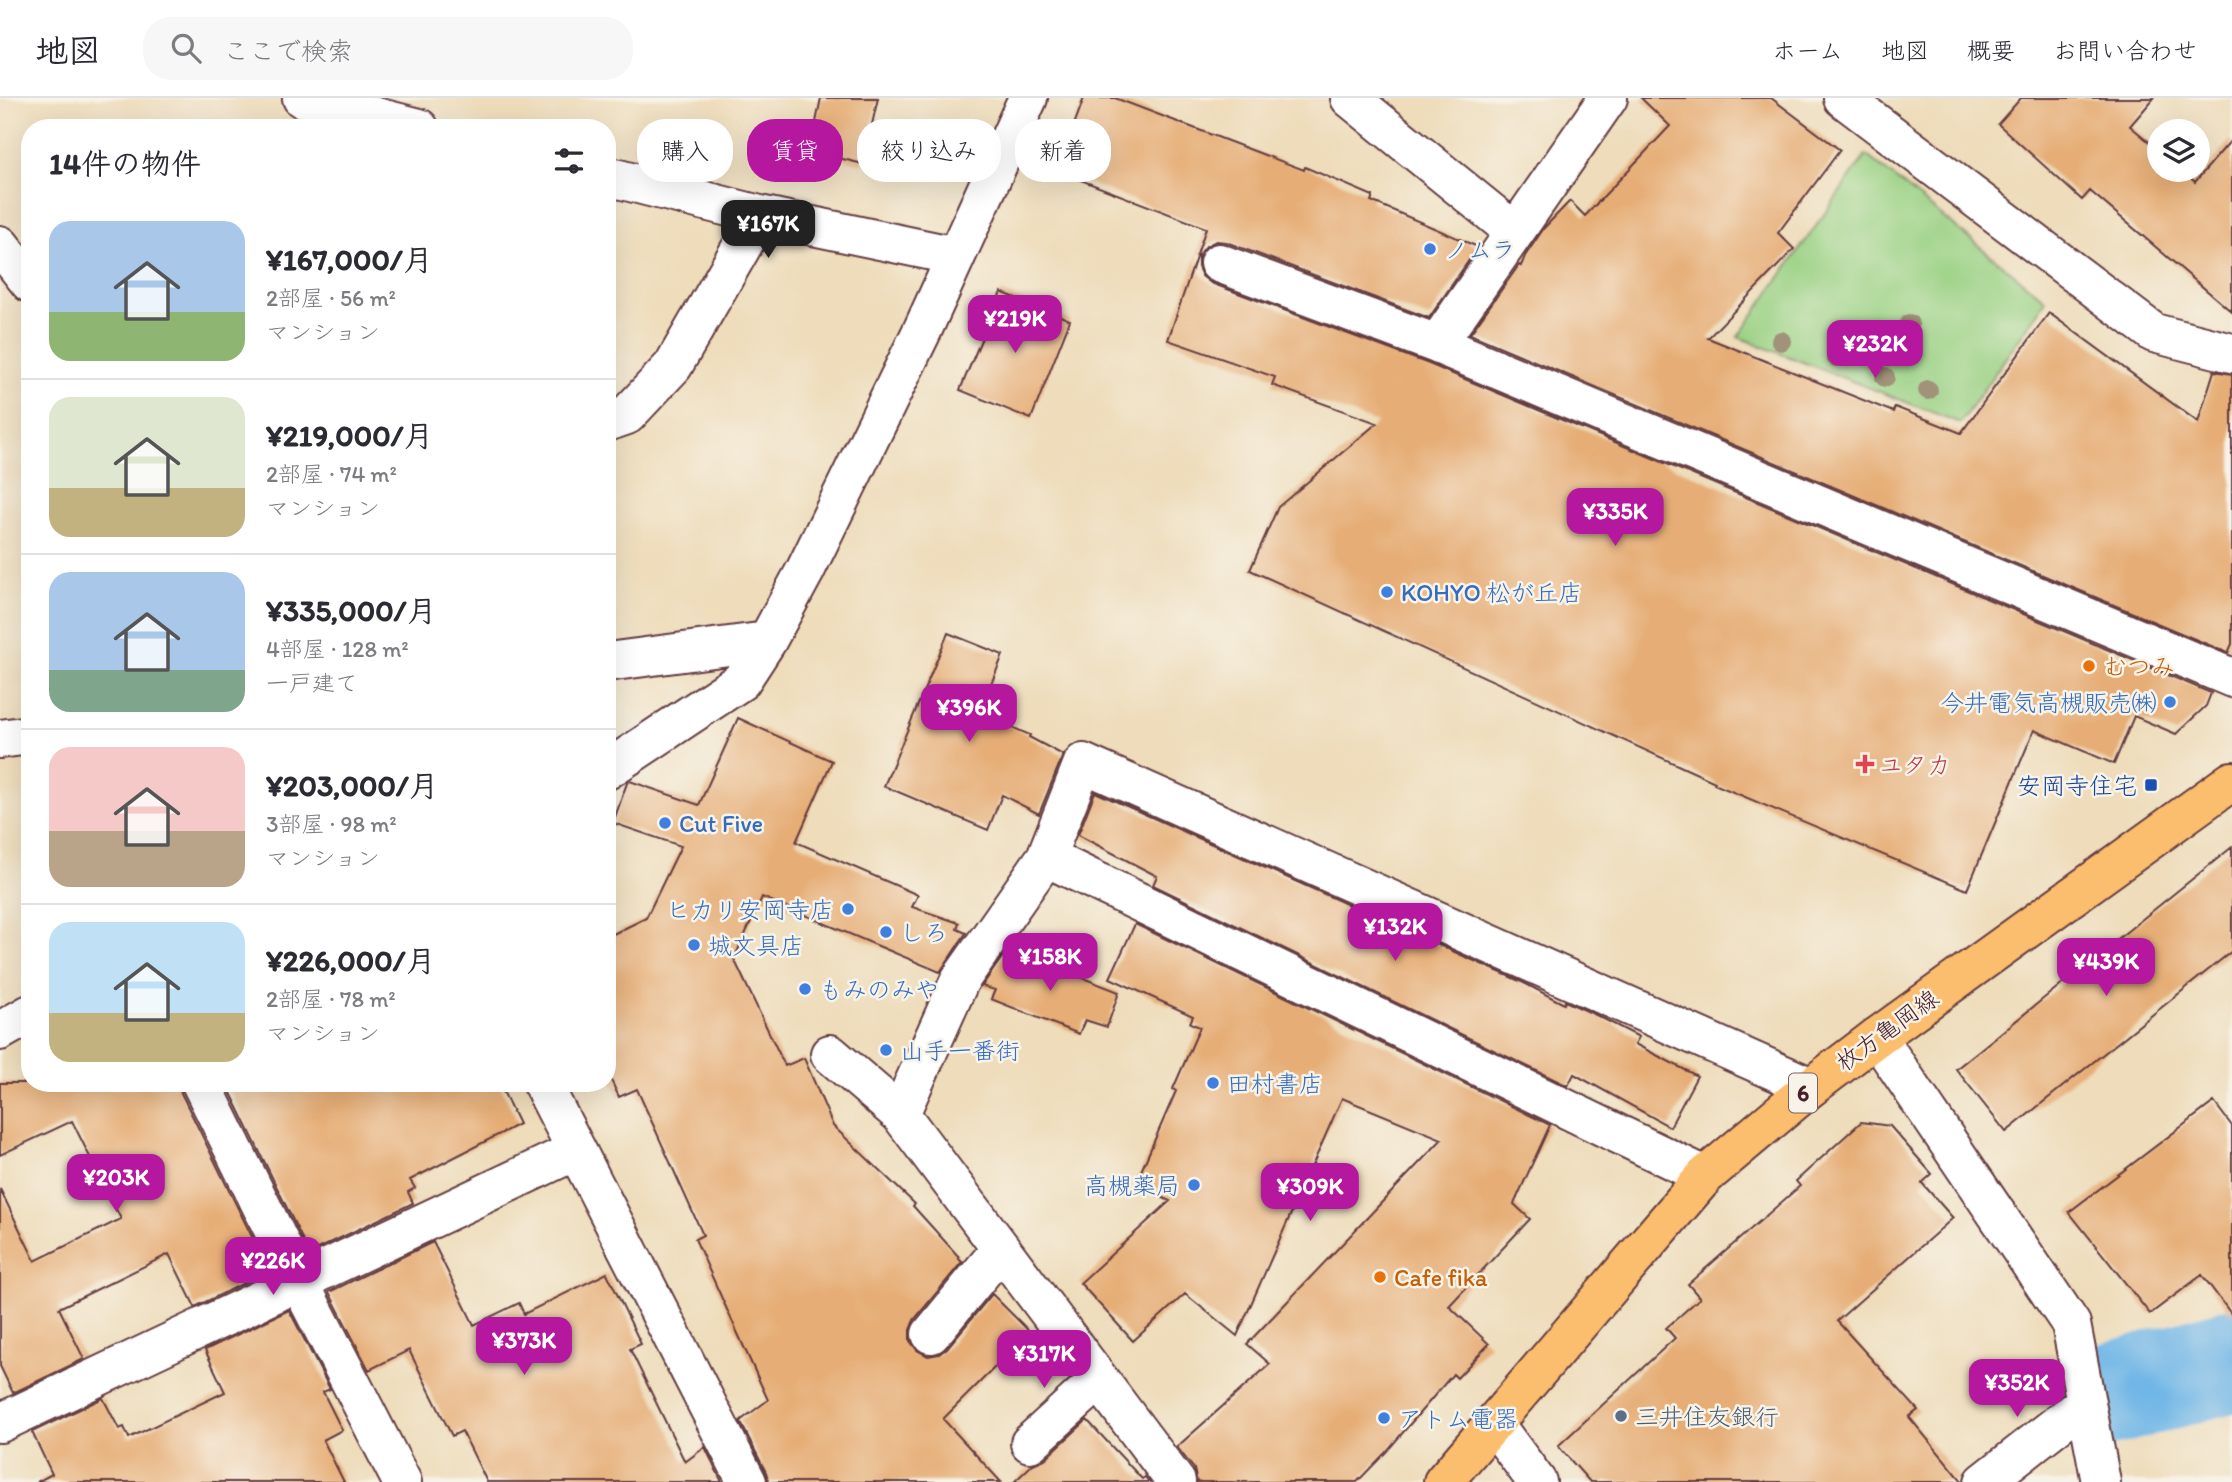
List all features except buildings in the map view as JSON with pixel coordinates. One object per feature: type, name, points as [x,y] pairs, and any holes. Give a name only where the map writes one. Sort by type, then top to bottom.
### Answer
[{"type":"main road","name":"枚方亀岡線","points":[[1443,1482],[1704,1176],[1811,1087],[1877,1037],[2232,781]]},
{"type":"street","points":[[302,98],[384,119]]},
{"type":"street","points":[[616,764],[741,681],[767,641],[805,571],[923,328],[1028,98]]},
{"type":"street","points":[[1437,344],[1608,98]]},
{"type":"street","points":[[1843,98],[2154,333],[2232,353]]},
{"type":"street","points":[[1345,99],[1515,232]]},
{"type":"street","points":[[616,178],[760,215],[956,257]]},
{"type":"street","points":[[616,419],[627,415],[673,366],[760,215]]},
{"type":"street","points":[[0,245],[21,272]]},
{"type":"street","points":[[1219,263],[1437,344],[2232,678]]},
{"type":"street","points":[[616,661],[767,641]]},
{"type":"street","points":[[0,739],[21,736]]},
{"type":"street","points":[[900,1114],[960,980],[1046,858],[1083,763],[1811,1087]]},
{"type":"street","points":[[1046,858],[1704,1176]]},
{"type":"street","points":[[0,1031],[21,1019]]},
{"type":"street","points":[[1877,1037],[2071,1324],[2101,1482]]},
{"type":"street","points":[[830,1054],[900,1114],[1176,1482]]},
{"type":"street","points":[[205,1092],[402,1482]]},
{"type":"street","points":[[546,1092],[747,1482]]},
{"type":"street","points":[[0,1423],[576,1151]]},
{"type":"street","points":[[931,1334],[1001,1249]]},
{"type":"street","points":[[1030,1443],[1099,1380]]},
{"type":"street","points":[[1984,1482],[2086,1402]]},
{"type":"street","points":[[1494,1424],[1537,1482]]},
{"type":"green space","points":[[1866,155],[2046,300],[1960,423],[1738,337]]},
{"type":"waterway","points":[[2111,1394],[2232,1360]]},
{"type":"place","name":"ノムラ","points":[[1430,249]]},
{"type":"place","name":"KOHYO 松が丘店","points":[[1387,592]]},
{"type":"place","name":"むつみ","points":[[2089,666]]},
{"type":"place","name":"今井電気高槻販売㈱","points":[[2170,702]]},
{"type":"place","name":"ユタカ","points":[[1865,764]]},
{"type":"place","name":"安岡寺住宅","points":[[2151,785]]},
{"type":"place","name":"Cut Five","points":[[665,823]]},
{"type":"place","name":"ヒカリ安岡寺店","points":[[848,909]]},
{"type":"place","name":"しろ","points":[[886,932]]},
{"type":"place","name":"城文具店","points":[[694,945]]},
{"type":"place","name":"もみのみや","points":[[805,989]]},
{"type":"place","name":"山手一番街","points":[[886,1050]]},
{"type":"place","name":"田村書店","points":[[1213,1083]]},
{"type":"place","name":"高槻薬局","points":[[1194,1185]]},
{"type":"place","name":"Cafe fika","points":[[1380,1277]]},
{"type":"place","name":"三井住友銀行","points":[[1621,1416]]},
{"type":"place","name":"アトム電器","points":[[1384,1418]]}]
